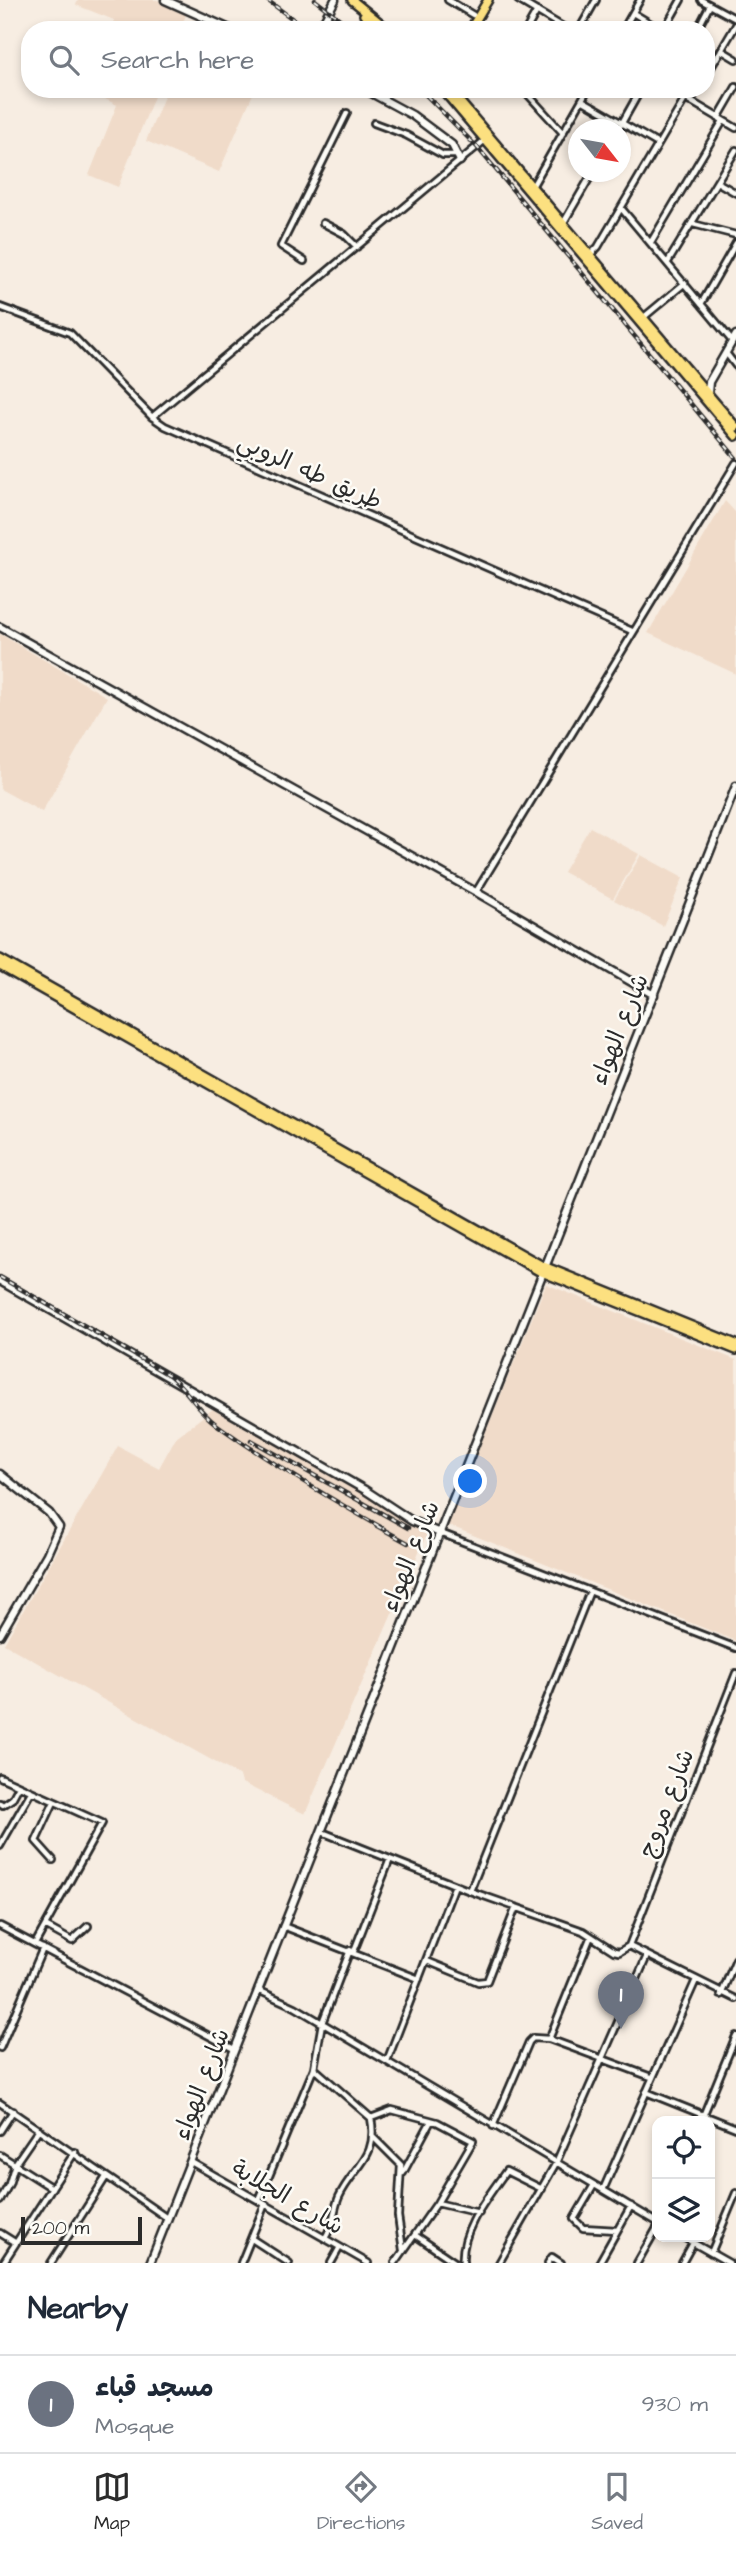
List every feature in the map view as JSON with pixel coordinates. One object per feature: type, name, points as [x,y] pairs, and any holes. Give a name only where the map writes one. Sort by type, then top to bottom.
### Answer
[{"type":"main road","points":[[345,0],[371,21]]},
{"type":"main road","points":[[352,0],[378,21]]},
{"type":"main road","points":[[471,21],[485,0]]},
{"type":"main road","points":[[472,21],[485,0]]},
{"type":"main road","points":[[450,98],[736,427]]},
{"type":"main road","points":[[458,98],[644,317],[736,436]]},
{"type":"main road","points":[[0,959],[544,1270]]},
{"type":"main road","points":[[0,967],[544,1270],[723,1342],[736,1350]]},
{"type":"main road","points":[[723,1342],[736,1344]]},
{"type":"street","points":[[165,0],[212,21]]},
{"type":"street","points":[[324,21],[335,0]]},
{"type":"street","points":[[448,0],[473,15]]},
{"type":"street","points":[[518,0],[553,21]]},
{"type":"street","points":[[584,21],[596,0]]},
{"type":"street","points":[[628,21],[640,0]]},
{"type":"street","points":[[668,21],[681,0]]},
{"type":"street","points":[[701,0],[736,19]]},
{"type":"street","points":[[702,21],[710,5]]},
{"type":"street","points":[[531,21],[537,11]]},
{"type":"street","points":[[633,13],[647,21]]},
{"type":"street","points":[[715,60],[736,25]]},
{"type":"street","points":[[721,50],[736,59]]},
{"type":"street","points":[[651,242],[736,87]]},
{"type":"street","points":[[381,98],[412,115],[452,145],[458,158]]},
{"type":"street","points":[[532,98],[563,133]]},
{"type":"street","points":[[624,119],[636,98]]},
{"type":"street","points":[[691,102],[693,98]]},
{"type":"street","points":[[591,254],[685,99],[736,128]]},
{"type":"street","points":[[533,185],[582,100],[617,119]]},
{"type":"street","points":[[304,261],[281,246],[347,113]]},
{"type":"street","points":[[374,123],[406,135],[443,155],[458,158]]},
{"type":"street","points":[[631,128],[658,144]]},
{"type":"street","points":[[152,417],[357,247],[458,158],[486,139]]},
{"type":"street","points":[[668,262],[736,150]]},
{"type":"street","points":[[564,222],[587,182]]},
{"type":"street","points":[[717,182],[736,193]]},
{"type":"street","points":[[621,208],[701,304],[734,338],[708,383],[708,393]]},
{"type":"street","points":[[323,223],[344,234],[357,247]]},
{"type":"street","points":[[693,223],[736,235]]},
{"type":"street","points":[[701,304],[736,243]]},
{"type":"street","points":[[644,317],[685,283]]},
{"type":"street","name":"طريق طه الروبي","points":[[0,307],[70,333],[152,417],[189,437],[632,631]]},
{"type":"street","points":[[726,352],[736,366]]},
{"type":"street","points":[[477,892],[632,631],[736,463]]},
{"type":"street","points":[[0,626],[477,892],[654,995]]},
{"type":"street","name":"شارع الهواء","points":[[150,2263],[442,1534],[736,786]]},
{"type":"street","points":[[0,1282],[365,1490],[412,1521],[736,1648]]},
{"type":"street","points":[[0,1474],[49,1513],[58,1527],[47,1554],[0,1635]]},
{"type":"street","points":[[470,1891],[590,1591]]},
{"type":"street","name":"شارع مروج","points":[[629,1946],[736,1673]]},
{"type":"street","points":[[0,1777],[102,1823],[35,1944]]},
{"type":"street","points":[[0,1803],[3,1805],[12,1798],[19,1786]]},
{"type":"street","points":[[0,1846],[31,1792]]},
{"type":"street","points":[[53,1860],[36,1841],[54,1802]]},
{"type":"street","points":[[322,1832],[591,1936],[614,1951],[619,1952],[629,1946],[736,1999]]},
{"type":"street","points":[[259,2200],[314,2068],[322,2023],[390,1859]]},
{"type":"street","points":[[387,2061],[455,1885]]},
{"type":"street","points":[[427,1961],[478,1982],[487,1981],[516,1908]]},
{"type":"street","points":[[0,1926],[235,2050]]},
{"type":"street","points":[[45,1926],[72,1941],[88,1926]]},
{"type":"street","points":[[284,1927],[419,1979]]},
{"type":"street","points":[[549,2039],[591,1936]]},
{"type":"street","points":[[0,2048],[43,1948]]},
{"type":"street","points":[[499,2263],[556,2163],[647,1956]]},
{"type":"street","points":[[722,1994],[736,1959]]},
{"type":"street","points":[[603,2190],[696,1980]]},
{"type":"street","points":[[258,1990],[322,2023],[652,2219]]},
{"type":"street","points":[[704,2115],[736,2036]]},
{"type":"street","points":[[492,2126],[533,2038],[549,2039],[601,2056],[652,2077]]},
{"type":"street","points":[[314,2068],[371,2118],[374,2138],[360,2167],[339,2198],[332,2227],[325,2238]]},
{"type":"street","points":[[646,2092],[736,2129]]},
{"type":"street","points":[[0,2104],[75,2152],[106,2177],[168,2219]]},
{"type":"street","points":[[371,2118],[392,2110],[432,2121],[473,2141],[436,2203],[395,2263]]},
{"type":"street","points":[[0,2131],[13,2111]]},
{"type":"street","points":[[401,2176],[432,2121]]},
{"type":"street","points":[[0,2201],[15,2164],[39,2129]]},
{"type":"street","points":[[374,2138],[399,2160],[401,2176],[398,2216],[403,2250]]},
{"type":"street","points":[[3,2263],[75,2152]]},
{"type":"street","points":[[0,2155],[52,2188]]},
{"type":"street","name":"شارع الجلابة","points":[[191,2162],[368,2263]]},
{"type":"street","points":[[463,2263],[465,2239],[506,2171],[542,2189]]},
{"type":"street","points":[[51,2263],[106,2177]]},
{"type":"street","points":[[594,2185],[574,2219],[583,2228],[617,2230]]},
{"type":"street","points":[[711,2253],[736,2193]]},
{"type":"street","points":[[436,2203],[479,2213]]},
{"type":"street","points":[[242,2263],[265,2204]]},
{"type":"street","points":[[599,2263],[631,2206]]},
{"type":"street","points":[[0,2233],[16,2244]]},
{"type":"street","points":[[415,2235],[456,2263]]},
{"type":"street","points":[[637,2263],[652,2237]]},
{"type":"street","points":[[252,2239],[289,2263]]},
{"type":"street","points":[[682,2263],[694,2243],[724,2262]]},
{"type":"street","points":[[331,2263],[340,2247]]},
{"type":"street","points":[[548,2263],[552,2257],[561,2263]]},
{"type":"shaded area","points":[[78,0],[157,0],[187,12],[184,21],[114,21],[76,5]]},
{"type":"shaded area","points":[[198,14],[215,21],[195,21]]},
{"type":"shaded area","points":[[103,98],[153,98],[118,187],[89,175],[117,105]]},
{"type":"shaded area","points":[[163,98],[251,98],[219,172],[146,141]]},
{"type":"shaded area","points":[[725,501],[736,513],[736,674],[648,633]]},
{"type":"shaded area","points":[[0,634],[107,697],[42,812],[0,789]]},
{"type":"shaded area","points":[[590,827],[639,854],[613,899],[563,872]]},
{"type":"shaded area","points":[[641,855],[683,878],[663,926],[614,900]]},
{"type":"shaded area","points":[[546,1284],[736,1360],[736,1641],[448,1525]]},
{"type":"shaded area","points":[[213,1409],[428,1531],[305,1814],[242,1783],[240,1776],[4,1644],[118,1446],[159,1468],[176,1437]]},
{"type":"waterway","points":[[0,623],[17,633]]},
{"type":"railway","points":[[267,0],[294,20]]},
{"type":"railway","points":[[315,0],[342,21]]},
{"type":"railway","points":[[429,98],[477,147],[736,458]]},
{"type":"railway","points":[[0,1277],[169,1375],[216,1424],[298,1479],[384,1529]]},
{"type":"railway","points":[[251,1440],[408,1528]]},
{"type":"railway","points":[[377,1526],[408,1543]]},
{"type":"place","name":"مسجد قباء","points":[[621,2029]]}]
